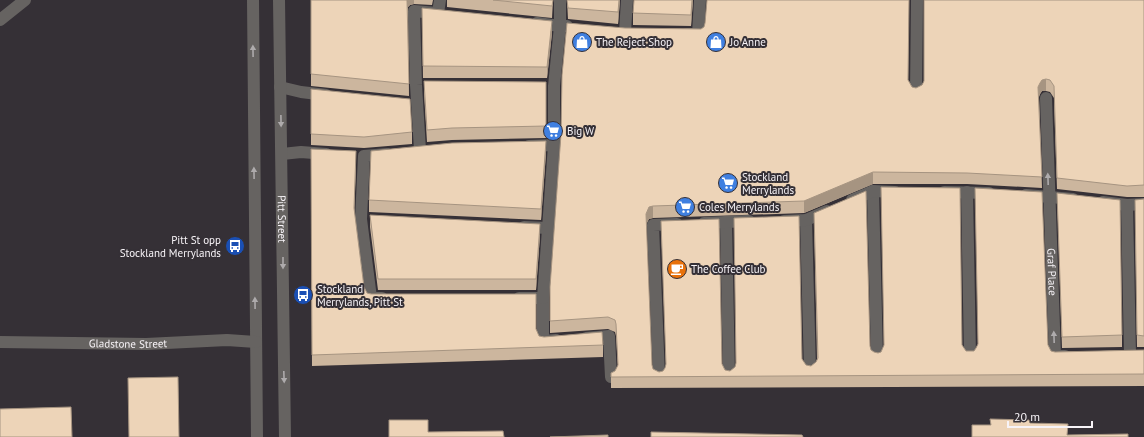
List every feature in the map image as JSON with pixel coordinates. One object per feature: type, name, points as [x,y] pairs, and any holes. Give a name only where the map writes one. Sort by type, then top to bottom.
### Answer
[{"type":"street","points":[[0,20],[25,0]]},
{"type":"street","points":[[253,0],[257,437]]},
{"type":"street","name":"Pitt Street","points":[[279,0],[285,437]]},
{"type":"street","points":[[438,13],[440,0]]},
{"type":"street","points":[[560,0],[560,26],[550,86],[554,145],[542,298],[543,341],[609,336],[611,377]]},
{"type":"street","points":[[625,32],[627,0]]},
{"type":"street","points":[[676,33],[698,34],[700,0]]},
{"type":"street","points":[[916,92],[917,0]]},
{"type":"street","points":[[420,150],[414,11],[453,14]]},
{"type":"street","points":[[522,22],[582,28]]},
{"type":"street","points":[[611,30],[640,32]]},
{"type":"street","points":[[416,85],[431,85]]},
{"type":"street","points":[[280,87],[301,92],[340,96]]},
{"type":"street","name":"Graf Place","points":[[1046,98],[1055,356],[1077,356]]},
{"type":"street","points":[[402,102],[417,104]]},
{"type":"street","points":[[518,146],[554,145]]},
{"type":"street","points":[[394,298],[371,298],[360,156],[433,149]]},
{"type":"street","points":[[282,154],[302,152],[340,155]]},
{"type":"street","points":[[774,221],[806,220],[873,191],[904,192]]},
{"type":"street","points":[[873,191],[877,357]]},
{"type":"street","points":[[935,192],[1049,196],[1127,205],[1144,204]]},
{"type":"street","points":[[967,192],[970,356]]},
{"type":"street","points":[[1127,205],[1130,354]]},
{"type":"street","points":[[806,220],[810,370]]},
{"type":"street","points":[[659,376],[653,225],[758,221]]},
{"type":"street","points":[[726,222],[729,375]]},
{"type":"street","points":[[509,226],[548,228]]},
{"type":"street","points":[[511,298],[542,298]]},
{"type":"street","name":"Gladstone Street","points":[[0,342],[146,344],[227,340],[256,342]]},
{"type":"street","points":[[1115,355],[1144,354]]},
{"type":"building","points":[[311,0],[407,0],[409,84],[311,74]]},
{"type":"building","points":[[493,0],[553,0],[552,6]]},
{"type":"building","points":[[567,0],[619,0],[618,12],[568,8]]},
{"type":"building","points":[[634,0],[692,0],[691,15],[633,13]]},
{"type":"building","points":[[707,0],[909,0],[908,80],[912,87],[916,88],[922,85],[924,81],[924,0],[1144,0],[1144,185],[1127,186],[1057,178],[1054,86],[1050,80],[1046,79],[1042,80],[1038,87],[1042,177],[967,173],[873,172],[804,201],[649,207],[646,214],[653,369],[659,372],[663,371],[666,364],[661,221],[719,219],[722,364],[725,370],[730,371],[735,367],[736,363],[734,218],[799,216],[802,359],[806,365],[811,366],[818,358],[814,213],[866,191],[870,346],[871,350],[874,352],[881,352],[884,345],[881,187],[960,188],[962,345],[966,351],[974,351],[978,344],[975,188],[1042,192],[1048,345],[1051,351],[1144,350],[1144,374],[611,377],[611,373],[615,371],[618,365],[615,320],[608,317],[550,321],[550,287],[561,134],[562,75],[567,23],[625,28],[701,29],[704,27],[705,23]]},
{"type":"building","points":[[422,8],[552,21],[547,67],[423,66]]},
{"type":"building","points":[[424,81],[546,82],[546,126],[427,130]]},
{"type":"building","points":[[311,89],[410,99],[412,132],[364,137],[311,134]]},
{"type":"building","points":[[546,141],[541,209],[369,200],[371,151],[452,143]]},
{"type":"building","points":[[311,149],[356,151],[354,208],[364,287],[367,293],[536,294],[536,329],[539,336],[544,337],[602,332],[603,345],[312,355]]},
{"type":"building","points":[[1057,193],[1120,200],[1122,335],[1062,337]]},
{"type":"building","points":[[1144,199],[1144,336],[1137,335],[1135,200]]},
{"type":"building","points":[[370,215],[540,224],[536,279],[378,279]]},
{"type":"building","points":[[178,377],[179,437],[129,437],[128,378]]},
{"type":"building","points":[[71,407],[72,437],[0,437],[0,409]]},
{"type":"building","points":[[990,419],[1029,420],[1030,423],[1068,424],[1067,435],[1128,434],[1128,437],[972,437],[972,425],[991,425]]},
{"type":"building","points":[[389,420],[428,420],[428,432],[503,431],[504,437],[389,437]]},
{"type":"building","points":[[651,432],[802,435],[803,437],[651,437]]},
{"type":"building","points":[[608,435],[608,437],[550,437]]},
{"type":"place","name":"The Reject Shop","points":[[582,42]]},
{"type":"place","name":"Jo Anne","points":[[716,42]]},
{"type":"place","name":"Big W","points":[[553,131]]},
{"type":"place","name":"Stockland Merrylands","points":[[728,183]]},
{"type":"place","name":"Coles Merrylands","points":[[685,207]]},
{"type":"place","name":"Pitt St opp Stockland Merrylands","points":[[235,246]]},
{"type":"place","name":"The Coffee Club","points":[[677,269]]},
{"type":"place","name":"Stockland Merrylands, Pitt St","points":[[303,295]]}]
